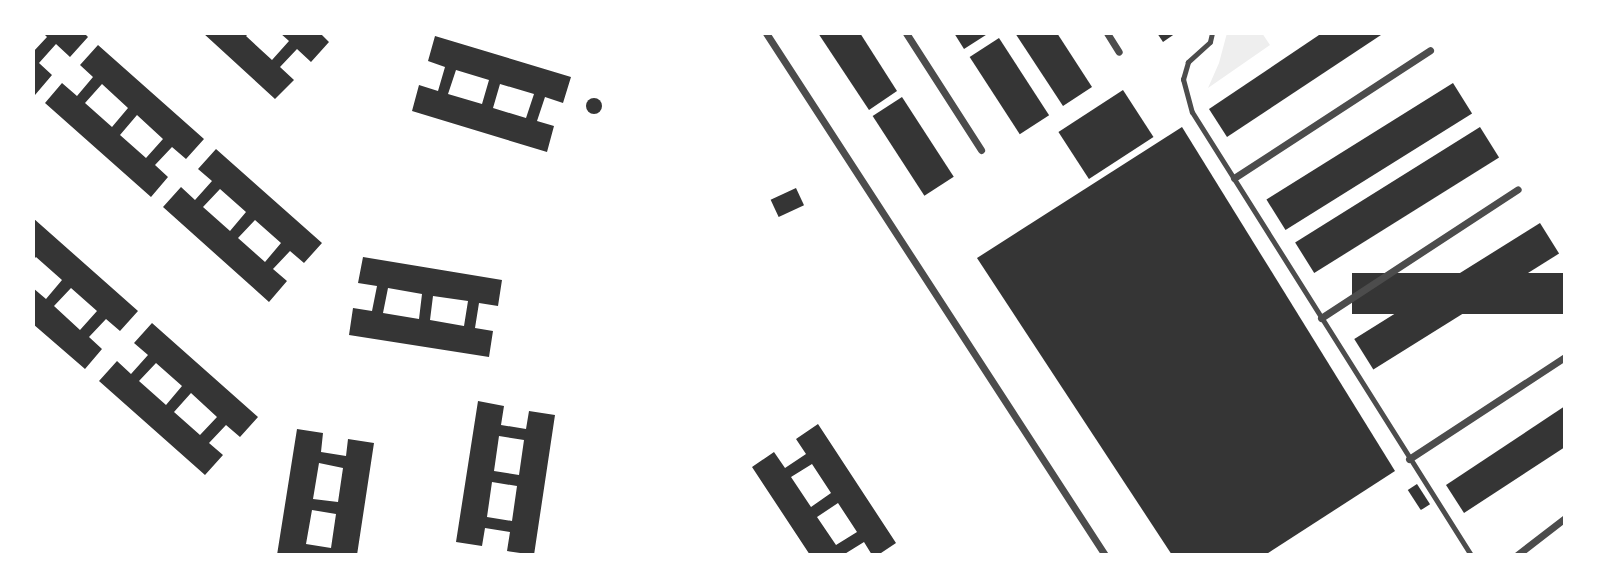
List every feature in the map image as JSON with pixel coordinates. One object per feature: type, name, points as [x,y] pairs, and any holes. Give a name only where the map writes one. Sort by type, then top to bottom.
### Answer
[{"type":"street","points":[[766,33],[1105,555]]},
{"type":"street","points":[[906,33],[981,150]]},
{"type":"street","points":[[1107,33],[1119,52]]},
{"type":"street","points":[[1234,178],[1430,50]]},
{"type":"street","points":[[1321,318],[1518,189]]},
{"type":"street","points":[[1409,459],[1565,357]]},
{"type":"street","points":[[1517,555],[1565,518]]},
{"type":"lane","points":[[1212,33],[1210,42],[1188,62],[1183,79],[1185,97],[1471,555]]},
{"type":"shaded area","points":[[1227,33],[1262,33],[1270,45],[1208,88],[1219,63]]},
{"type":"building","points":[[43,33],[84,33],[88,37],[70,57],[56,44],[39,63],[52,75],[35,95],[33,52],[47,37]]},
{"type":"building","points":[[203,33],[249,33],[246,36],[272,60],[289,41],[280,33],[320,33],[329,42],[311,62],[297,49],[280,67],[294,80],[275,99]]},
{"type":"building","points":[[818,33],[860,33],[897,91],[869,110]]},
{"type":"building","points":[[954,33],[989,33],[964,49]]},
{"type":"building","points":[[1015,33],[1057,33],[1092,87],[1063,106]]},
{"type":"building","points":[[1157,33],[1176,33],[1163,42]]},
{"type":"building","points":[[1322,33],[1384,33],[1227,137],[1209,109]]},
{"type":"building","points":[[435,36],[571,77],[563,103],[545,97],[537,121],[554,126],[547,152],[412,111],[419,85],[438,91],[445,67],[428,61]],"holes":[[[456,70],[489,80],[482,104],[448,94]],[[500,84],[534,94],[526,118],[493,108]]]},
{"type":"building","points":[[999,38],[1049,115],[1020,134],[970,57]]},
{"type":"building","points":[[98,45],[204,139],[186,159],[172,147],[155,165],[168,177],[151,197],[45,103],[62,83],[77,96],[93,77],[80,65]],"holes":[[[102,84],[128,108],[112,127],[85,103]],[[137,115],[163,139],[146,158],[120,135]]]},
{"type":"building","points":[[1453,83],[1472,114],[1286,230],[1266,200]]},
{"type":"building","points":[[1123,90],[1153,137],[1089,179],[1058,132]]},
{"type":"building","points":[[902,97],[954,177],[924,196],[873,116]]},
{"type":"building","points":[[591,98],[597,98],[602,106],[600,112],[591,114],[586,109],[586,103]]},
{"type":"building","points":[[1182,127],[1395,471],[1265,555],[1172,555],[977,258]]},
{"type":"building","points":[[1480,127],[1499,158],[1314,273],[1295,243]]},
{"type":"building","points":[[216,149],[322,243],[304,263],[290,251],[273,269],[287,281],[269,302],[163,207],[181,187],[195,200],[212,181],[198,169]],"holes":[[[220,189],[246,212],[230,231],[203,207]],[[255,220],[281,243],[265,262],[238,238]]]},
{"type":"building","points":[[796,188],[804,205],[779,217],[771,200]]},
{"type":"building","points":[[33,218],[138,311],[120,331],[106,319],[89,337],[102,349],[85,369],[33,324],[33,288],[46,299],[62,280],[36,257],[33,260]],"holes":[[[71,288],[97,311],[80,330],[54,306]]]},
{"type":"building","points":[[1540,223],[1559,254],[1373,370],[1354,339]]},
{"type":"building","points":[[363,257],[502,280],[498,306],[479,303],[475,328],[493,331],[489,357],[349,335],[353,308],[372,311],[377,286],[358,283]],"holes":[[[388,288],[422,294],[419,319],[383,313]],[[433,296],[468,301],[464,326],[430,320]]]},
{"type":"building","points":[[1352,273],[1565,273],[1565,314],[1352,314]]},
{"type":"building","points":[[152,323],[258,417],[240,437],[226,425],[209,443],[223,455],[205,475],[99,381],[117,361],[131,374],[148,355],[134,343]],"holes":[[[156,363],[182,386],[166,405],[139,381]],[[191,393],[217,417],[200,435],[174,412]]]},
{"type":"building","points":[[478,401],[504,406],[501,425],[526,429],[529,411],[555,415],[534,555],[507,551],[510,532],[485,528],[482,546],[456,542]],"holes":[[[499,436],[524,440],[519,475],[494,471]],[[492,482],[517,486],[512,521],[487,517]]]},
{"type":"building","points":[[1565,406],[1565,447],[1464,513],[1446,485]]},
{"type":"building","points":[[818,424],[896,543],[878,555],[872,555],[864,542],[843,555],[810,555],[752,467],[774,452],[785,468],[806,454],[796,439]],"holes":[[[812,464],[831,493],[811,507],[791,477]],[[838,503],[857,532],[836,545],[817,517]]]},
{"type":"building","points":[[297,429],[323,433],[321,452],[346,456],[348,439],[374,443],[357,555],[277,555]],"holes":[[[319,463],[343,468],[338,502],[313,499]],[[312,510],[336,514],[331,548],[306,544]]]},
{"type":"building","points":[[1417,484],[1430,504],[1421,510],[1408,490]]}]
